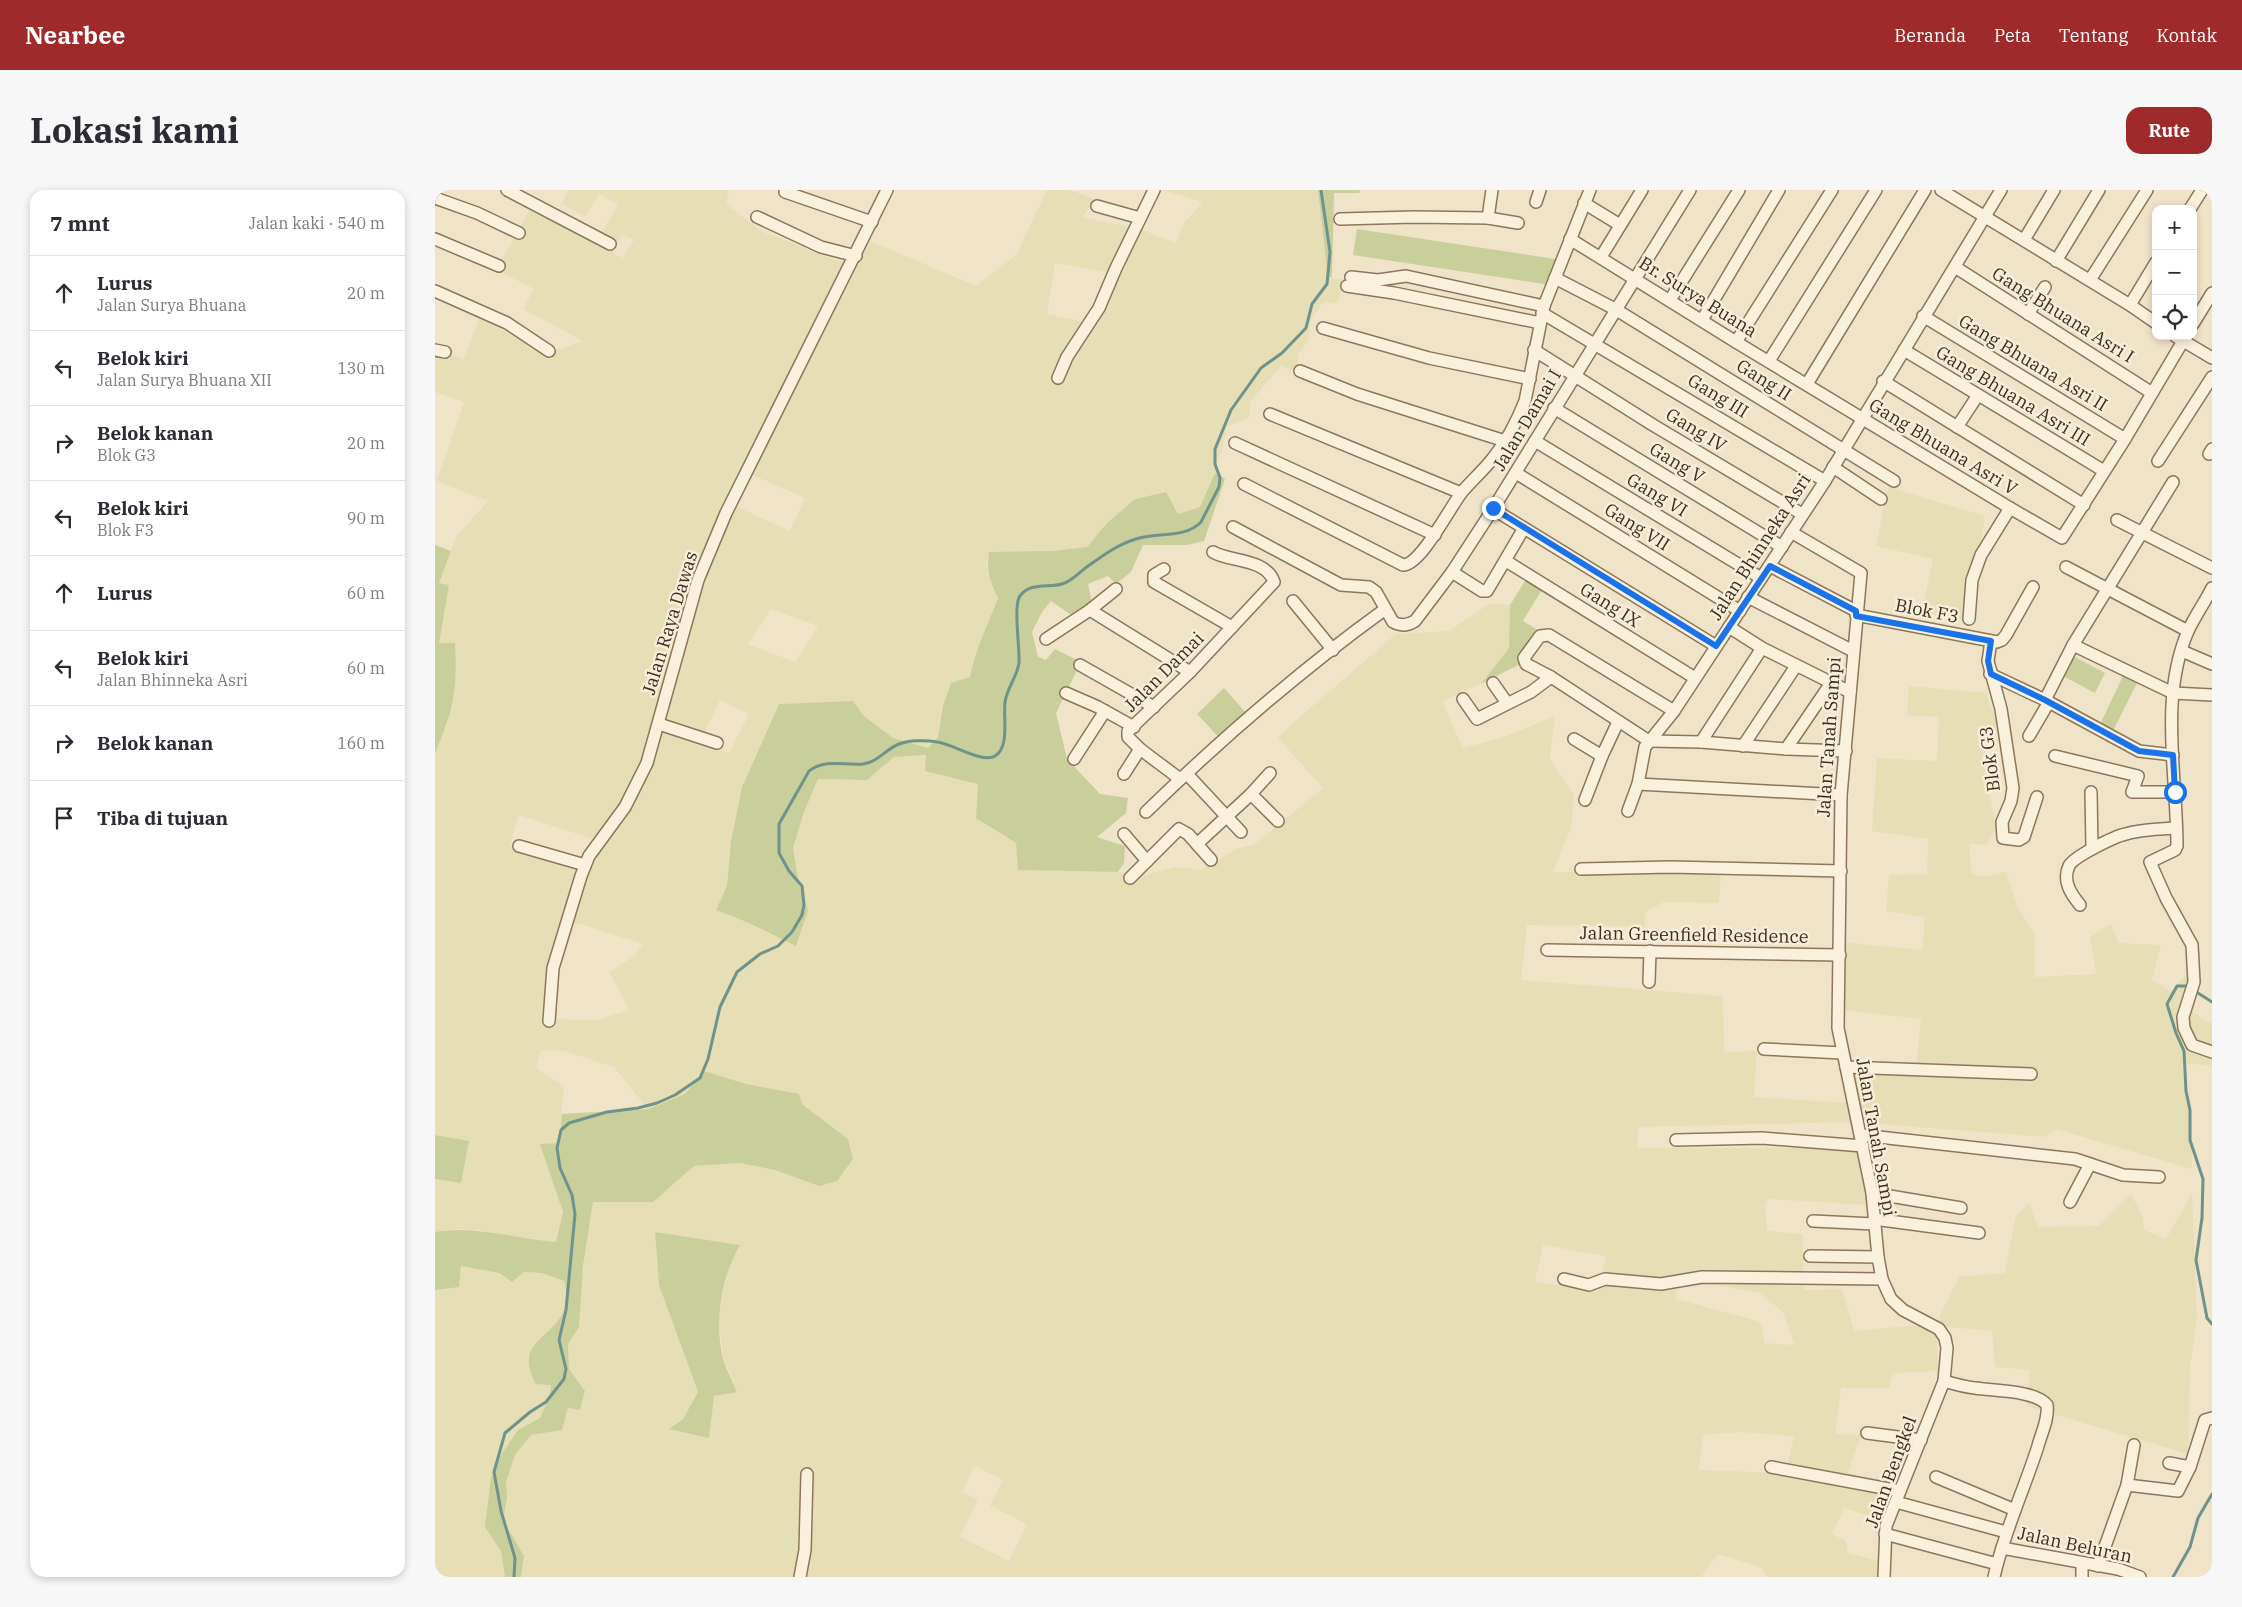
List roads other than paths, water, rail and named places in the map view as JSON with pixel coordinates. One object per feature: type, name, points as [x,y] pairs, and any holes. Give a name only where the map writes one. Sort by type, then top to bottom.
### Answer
[{"type":"street","points":[[507,190],[610,244]]},
{"type":"street","points":[[1058,378],[1067,357],[1099,308],[1154,190]]},
{"type":"street","points":[[1488,218],[1492,190]]},
{"type":"street","points":[[1536,202],[1540,190]]},
{"type":"street","points":[[1244,484],[1403,565],[1411,563],[1435,535],[1461,493],[1493,458],[1505,441],[1525,401],[1542,314],[1589,190]]},
{"type":"street","points":[[1636,278],[1690,190]]},
{"type":"street","points":[[1670,300],[1739,190]]},
{"type":"street","points":[[1702,320],[1779,190]]},
{"type":"street","points":[[1736,342],[1832,190]]},
{"type":"street","points":[[1769,361],[1876,190]]},
{"type":"street","points":[[1807,384],[1925,190]]},
{"type":"street","points":[[1941,190],[2129,304],[2152,320]]},
{"type":"street","name":"Jalan Bhinneka Asri","points":[[1649,741],[1674,711],[1825,481],[1861,417],[2001,190]]},
{"type":"street","points":[[2024,240],[2054,190]]},
{"type":"street","points":[[2056,260],[2099,190]]},
{"type":"street","points":[[2090,280],[2147,190]]},
{"type":"street","points":[[2193,205],[2202,190]]},
{"type":"street","points":[[1601,257],[1639,191]]},
{"type":"street","points":[[785,192],[872,222]]},
{"type":"street","name":"Jalan Raya Dawas","points":[[549,1022],[553,968],[585,864],[625,807],[647,763],[659,724],[678,645],[704,565],[726,512],[856,256],[872,222],[883,192]]},
{"type":"street","points":[[435,198],[477,213],[519,233]]},
{"type":"street","points":[[1584,203],[1620,225]]},
{"type":"street","points":[[1097,206],[1140,218]]},
{"type":"street","points":[[757,217],[821,247],[856,256]]},
{"type":"street","points":[[1340,219],[1488,218],[1518,223]]},
{"type":"street","points":[[435,239],[499,266]]},
{"type":"street","name":"Br. Surya Buana","points":[[1570,239],[1807,384]]},
{"type":"street","name":"Gang Bhuana Asri I","points":[[1955,267],[2153,392]]},
{"type":"street","points":[[2129,304],[2152,268]]},
{"type":"street","points":[[1406,276],[1542,314],[1394,293],[1349,282],[1406,276]]},
{"type":"street","name":"Gang II","points":[[1555,278],[1615,309],[1894,481]]},
{"type":"street","name":"Jalan Damai I","points":[[1233,527],[1341,584],[1369,587],[1376,592],[1384,610],[1393,622],[1397,625],[1410,624],[1422,615],[1452,572],[1516,473],[1573,375],[1636,278]]},
{"type":"street","points":[[2028,314],[2045,287]]},
{"type":"street","points":[[435,291],[507,323],[549,351]]},
{"type":"street","points":[[2197,318],[2211,298]]},
{"type":"street","name":"Gang III","points":[[1542,314],[1594,342],[1825,481]]},
{"type":"street","name":"Gang Bhuana Asri II","points":[[1923,316],[2125,439]]},
{"type":"street","points":[[1323,328],[1429,358],[1529,379]]},
{"type":"street","points":[[1883,382],[2084,505],[2153,392],[2180,340]]},
{"type":"street","points":[[2184,340],[2212,358]]},
{"type":"street","name":"Gang IV","points":[[1534,350],[1802,514]]},
{"type":"street","name":"Gang Bhuana Asri III","points":[[1904,350],[2105,471]]},
{"type":"street","points":[[1300,371],[1357,394],[1505,441]]},
{"type":"street","points":[[2158,461],[2212,377]]},
{"type":"street","name":"Gang Bhuana Asri V","points":[[1807,384],[2062,538],[2084,505]]},
{"type":"street","points":[[1957,427],[1977,395]]},
{"type":"street","name":"Gang V","points":[[1554,408],[1782,547]]},
{"type":"street","points":[[1270,414],[1461,493]]},
{"type":"street","name":"Gang VI","points":[[1535,441],[1761,578]]},
{"type":"street","points":[[1235,443],[1435,535]]},
{"type":"street","points":[[1833,467],[1881,499]]},
{"type":"street","name":"Gang VII","points":[[1516,473],[1739,611]]},
{"type":"street","points":[[2029,736],[2073,644],[2173,482]]},
{"type":"street","points":[[1493,508],[1716,646]]},
{"type":"street","points":[[1969,619],[1972,580],[1981,555],[2010,508]]},
{"type":"street","points":[[2117,520],[2212,568]]},
{"type":"street","points":[[1452,572],[1485,592],[1506,562],[1525,528]]},
{"type":"street","name":"Jalan Tanah Sampi","points":[[1791,532],[1861,572],[1841,795],[1839,843],[1841,871],[1840,955],[1837,1006],[1843,1053],[1872,1193],[1877,1257],[1882,1279],[1891,1299],[1903,1310],[1939,1330],[1945,1338],[1948,1357],[1944,1381]]},
{"type":"street","name":"Jalan Damai","points":[[1139,749],[1128,738],[1128,732],[1190,672],[1274,582],[1273,577],[1255,564],[1213,552]]},
{"type":"street","name":"Gang IX","points":[[1506,562],[1695,678]]},
{"type":"street","name":"Blok F3","points":[[1770,566],[1856,613],[1991,641]]},
{"type":"street","points":[[2066,567],[2188,631]]},
{"type":"street","points":[[1164,568],[1154,575],[1154,582],[1232,628]]},
{"type":"street","points":[[1991,641],[2002,640],[2033,587]]},
{"type":"street","points":[[2212,588],[2188,631],[2173,694],[2176,849],[2150,862],[2166,898],[2189,937],[2193,951],[2194,982],[2183,1017],[2184,1028],[2191,1044],[2212,1052]]},
{"type":"street","points":[[1046,639],[1091,610],[1116,589]]},
{"type":"street","points":[[1748,597],[1853,651]]},
{"type":"street","points":[[1293,601],[1333,650]]},
{"type":"street","points":[[1091,610],[1190,672]]},
{"type":"street","points":[[1146,812],[1184,776],[1333,650],[1384,610]]},
{"type":"street","points":[[1729,627],[1762,648],[1850,692]]},
{"type":"street","points":[[1674,711],[1549,635],[1543,635],[1524,660],[1526,664],[1551,677],[1649,741],[1701,742],[1786,749],[1846,751]]},
{"type":"street","name":"Blok G3","points":[[1991,641],[1988,661],[2001,709],[2013,788],[2011,801],[2002,822],[2003,838],[2019,840],[2024,837],[2037,797]]},
{"type":"street","points":[[2073,644],[2173,694],[2212,695]]},
{"type":"street","points":[[1701,742],[1762,648]]},
{"type":"street","points":[[2182,651],[2212,664]]},
{"type":"street","points":[[1080,665],[1154,707]]},
{"type":"street","points":[[1743,746],[1796,666]]},
{"type":"street","points":[[1991,674],[2047,701],[2139,751],[2173,755]]},
{"type":"street","points":[[1463,699],[1477,719],[1531,692],[1551,677]]},
{"type":"street","points":[[1493,683],[1507,703]]},
{"type":"street","points":[[1786,749],[1831,683]]},
{"type":"street","points":[[1066,693],[1134,727]]},
{"type":"street","points":[[1074,759],[1105,711]]},
{"type":"street","points":[[1585,800],[1618,722]]},
{"type":"street","points":[[659,724],[717,743]]},
{"type":"street","points":[[1574,739],[1602,756]]},
{"type":"street","points":[[1629,811],[1638,784],[1645,747],[1649,741]]},
{"type":"street","points":[[1124,774],[1139,749],[1184,776],[1241,832]]},
{"type":"street","points":[[2055,756],[2138,776],[2132,792],[2175,792]]},
{"type":"street","points":[[1197,844],[1251,794],[1270,773]]},
{"type":"street","points":[[1638,784],[1841,795]]},
{"type":"street","points":[[2091,792],[2092,849]]},
{"type":"street","points":[[1251,794],[1278,821]]},
{"type":"street","points":[[2080,905],[2069,892],[2068,870],[2072,862],[2092,849],[2125,834],[2176,828]]},
{"type":"street","points":[[1130,878],[1179,829],[1185,831],[1211,860]]},
{"type":"street","points":[[1124,834],[1147,861]]},
{"type":"street","points":[[519,846],[585,864]]},
{"type":"street","points":[[1581,869],[1670,867],[1841,871]]},
{"type":"street","name":"Jalan Greenfield Residence","points":[[1547,950],[1840,955]]},
{"type":"street","points":[[1649,982],[1650,951]]},
{"type":"street","points":[[1764,1049],[1843,1053]]},
{"type":"street","points":[[1846,1066],[2031,1074]]},
{"type":"street","points":[[1676,1140],[1762,1138],[1862,1141],[2019,1151],[2075,1159],[2123,1175],[2159,1176]]},
{"type":"street","points":[[2070,1202],[2090,1164]]},
{"type":"street","points":[[1872,1193],[1961,1208]]},
{"type":"street","points":[[1813,1221],[1874,1221],[1979,1233]]},
{"type":"street","points":[[1810,1256],[1877,1257]]},
{"type":"street","points":[[1563,1279],[1589,1285],[1605,1279],[1661,1284],[1702,1277],[1882,1279]]},
{"type":"street","points":[[1944,1381],[1976,1388],[2021,1394],[2041,1400],[2047,1406],[2044,1426],[2006,1532],[1994,1577]]},
{"type":"street","name":"Jalan Bengkel","points":[[1884,1577],[1885,1534],[1944,1381]]},
{"type":"street","points":[[2127,1485],[2178,1491],[2190,1466],[2205,1420],[2212,1418]]},
{"type":"street","points":[[1867,1433],[1921,1440]]},
{"type":"street","points":[[2098,1566],[2127,1485],[2134,1444]]},
{"type":"street","points":[[2169,1463],[2190,1466]]},
{"type":"street","points":[[1771,1467],[1898,1497],[2006,1532]]},
{"type":"street","points":[[800,1577],[806,1532],[807,1474]]},
{"type":"street","points":[[1936,1477],[2015,1510]]},
{"type":"street","points":[[1885,1534],[1997,1564]]},
{"type":"street","name":"Jalan Beluran","points":[[2002,1548],[2125,1571],[2140,1577]]},
{"type":"street","points":[[2081,1564],[2082,1577]]},
{"type":"waterway","points":[[514,1577],[515,1558],[501,1511],[494,1472],[505,1433],[530,1412],[546,1402],[564,1379],[566,1369],[559,1340],[566,1310],[575,1214],[572,1195],[560,1168],[557,1148],[561,1130],[569,1123],[607,1112],[638,1108],[657,1103],[675,1095],[700,1078],[708,1059],[720,1007],[737,972],[760,954],[778,946],[792,932],[802,915],[804,905],[802,886],[789,871],[779,853],[779,824],[809,771],[822,765],[836,763],[868,763],[894,746],[913,741],[943,743],[975,755],[990,758],[995,756],[1003,746],[1005,702],[1019,663],[1017,608],[1020,596],[1034,587],[1068,582],[1115,548],[1129,542],[1144,537],[1187,531],[1201,522],[1219,487],[1220,478],[1215,464],[1215,449],[1231,410],[1261,368],[1282,353],[1306,328],[1312,304],[1327,284],[1330,252],[1321,190]]},
{"type":"waterway","points":[[2212,1002],[2187,986],[2177,986],[2167,1004],[2184,1051],[2186,1091],[2190,1110],[2190,1140],[2203,1179],[2202,1218],[2196,1260],[2207,1318],[2212,1324]]},
{"type":"waterway","points":[[2173,1577],[2190,1547],[2198,1518],[2212,1494]]}]
